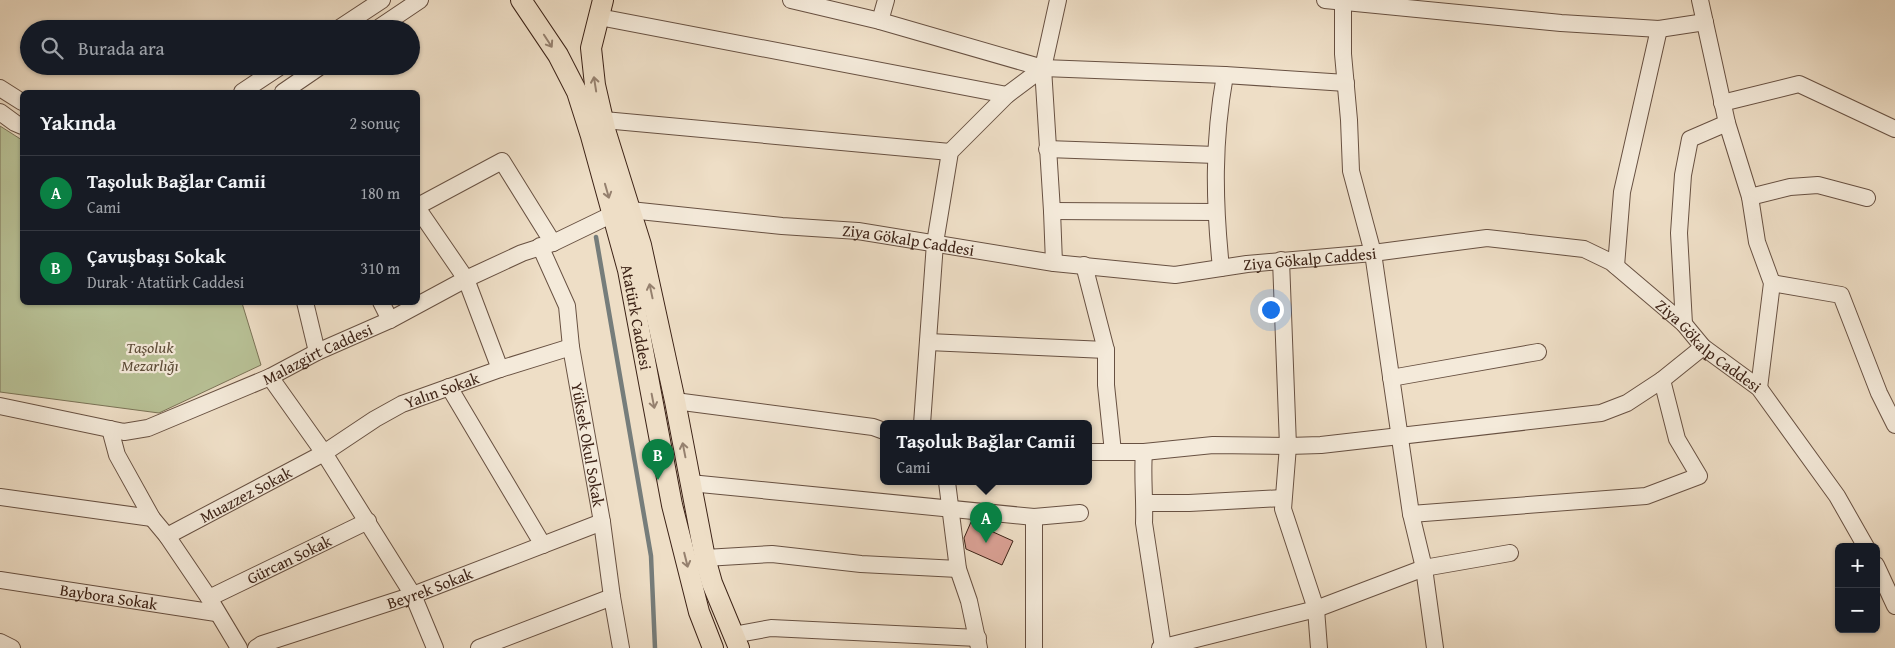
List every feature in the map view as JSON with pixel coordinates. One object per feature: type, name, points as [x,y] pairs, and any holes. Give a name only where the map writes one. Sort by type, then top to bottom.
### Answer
[{"type":"main road","name":"Atatürk Caddesi","points":[[521,0],[558,55],[577,92],[622,212],[641,245],[675,401],[705,558],[712,583],[736,642]]},
{"type":"main road","name":"Atatürk Caddesi","points":[[601,9],[591,48],[595,85],[604,120],[622,212],[628,270],[672,505],[699,612],[713,648]]},
{"type":"street","points":[[352,20],[382,0]]},
{"type":"street","points":[[390,20],[420,0]]},
{"type":"street","points":[[791,0],[880,21],[1043,68],[1225,74],[1346,83]]},
{"type":"street","points":[[880,21],[886,0]]},
{"type":"street","points":[[1054,262],[1043,68],[1058,0]]},
{"type":"street","points":[[1325,0],[1561,23],[1659,29],[1705,22]]},
{"type":"street","points":[[1343,1],[1343,54],[1351,171],[1372,253],[1411,514],[1424,568],[1435,648]]},
{"type":"street","points":[[1704,1],[1705,22],[1722,103],[1750,197],[1758,242],[1772,283],[1759,388]]},
{"type":"street","points":[[601,9],[1007,95]]},
{"type":"street","points":[[1616,266],[1622,192],[1659,29]]},
{"type":"street","points":[[922,420],[935,243],[950,152],[1007,95],[1043,68]]},
{"type":"street","points":[[1221,268],[1215,212],[1216,155],[1218,115],[1225,74]]},
{"type":"street","points":[[245,90],[268,75]]},
{"type":"street","points":[[286,90],[308,75]]},
{"type":"street","points":[[1722,103],[1799,84],[1895,128]]},
{"type":"street","points":[[0,88],[20,101]]},
{"type":"street","points":[[0,112],[20,125]]},
{"type":"street","points":[[604,120],[950,152]]},
{"type":"street","points":[[1684,324],[1679,233],[1684,166],[1690,138],[1727,123]]},
{"type":"street","points":[[1047,149],[1216,155]]},
{"type":"street","name":"Yüksek Okul Sokak","points":[[420,206],[502,162],[546,244],[567,306],[571,347],[602,522],[620,648]]},
{"type":"street","points":[[1750,197],[1790,187],[1818,185],[1867,198]]},
{"type":"street","points":[[420,210],[466,280],[500,368]]},
{"type":"street","points":[[1052,211],[1215,212]]},
{"type":"street","name":"Ziya Gökalp Caddesi","points":[[622,212],[858,231],[1054,262],[1175,275],[1281,260],[1372,253],[1487,238],[1584,249],[1616,266],[1684,324],[1703,348],[1759,388],[1837,496],[1864,543]]},
{"type":"street","name":"Malazgirt Caddesi","points":[[420,304],[466,280],[622,212]]},
{"type":"street","points":[[1281,260],[1288,446],[1282,509],[1316,608],[1319,648]]},
{"type":"street","points":[[1084,266],[1106,350],[1106,385],[1113,452]]},
{"type":"street","points":[[1772,283],[1841,296],[1879,393],[1895,425]]},
{"type":"street","points":[[305,305],[317,352]]},
{"type":"street","points":[[382,305],[390,320]]},
{"type":"street","name":"Malazgirt Caddesi","points":[[0,406],[124,432],[148,428],[270,377],[317,352],[390,320],[418,305]]},
{"type":"street","points":[[928,342],[1106,350]]},
{"type":"street","name":"Yalın Sokak","points":[[324,453],[375,419],[402,404],[500,368],[571,347]]},
{"type":"street","points":[[1092,452],[1144,452],[1213,445],[1321,445],[1400,434],[1601,413],[1627,403],[1662,380],[1703,348]]},
{"type":"street","points":[[1391,378],[1538,352]]},
{"type":"street","points":[[270,377],[324,453],[413,595],[434,648]]},
{"type":"street","points":[[1411,514],[1646,496],[1698,476],[1677,439],[1662,380]]},
{"type":"street","points":[[449,387],[543,545]]},
{"type":"street","points":[[675,401],[880,430]]},
{"type":"street","points":[[110,429],[117,454],[152,518],[167,536],[209,598],[216,613],[239,648]]},
{"type":"street","points":[[1144,452],[1142,473],[1145,503],[1144,523],[1161,648],[1316,608],[1424,568],[1510,553]]},
{"type":"street","name":"Muazzez Sokak","points":[[167,536],[324,453]]},
{"type":"street","points":[[690,483],[1034,517],[1080,514]]},
{"type":"street","points":[[736,642],[771,628],[979,643],[969,601],[958,569],[947,485]]},
{"type":"street","points":[[0,497],[152,518]]},
{"type":"street","points":[[1145,503],[1189,503],[1283,498]]},
{"type":"street","points":[[1034,517],[1034,648]]},
{"type":"street","name":"Gürcan Sokak","points":[[209,598],[368,521]]},
{"type":"street","name":"Beyrek Sokak","points":[[256,648],[262,644],[413,595],[602,522]]},
{"type":"street","points":[[705,558],[772,554],[862,564],[958,569]]},
{"type":"street","points":[[1880,574],[1895,606]]},
{"type":"street","name":"Baybora Sokak","points":[[0,580],[216,613]]},
{"type":"street","points":[[479,648],[612,597]]},
{"type":"street","points":[[0,642],[12,648]]},
{"type":"green space","name":"Taşoluk Mezarlığı","points":[[0,126],[20,139],[20,305],[243,305],[261,365],[159,413],[0,392]]},
{"type":"building","points":[[971,522],[1013,541],[1002,565],[966,549],[964,538]]},
{"type":"waterway","points":[[596,237],[651,556],[655,648]]},
{"type":"place","name":"Çavuşbaşı Sokak","points":[[658,480]]},
{"type":"place","name":"Taşoluk Bağlar Camii","points":[[986,543]]}]
